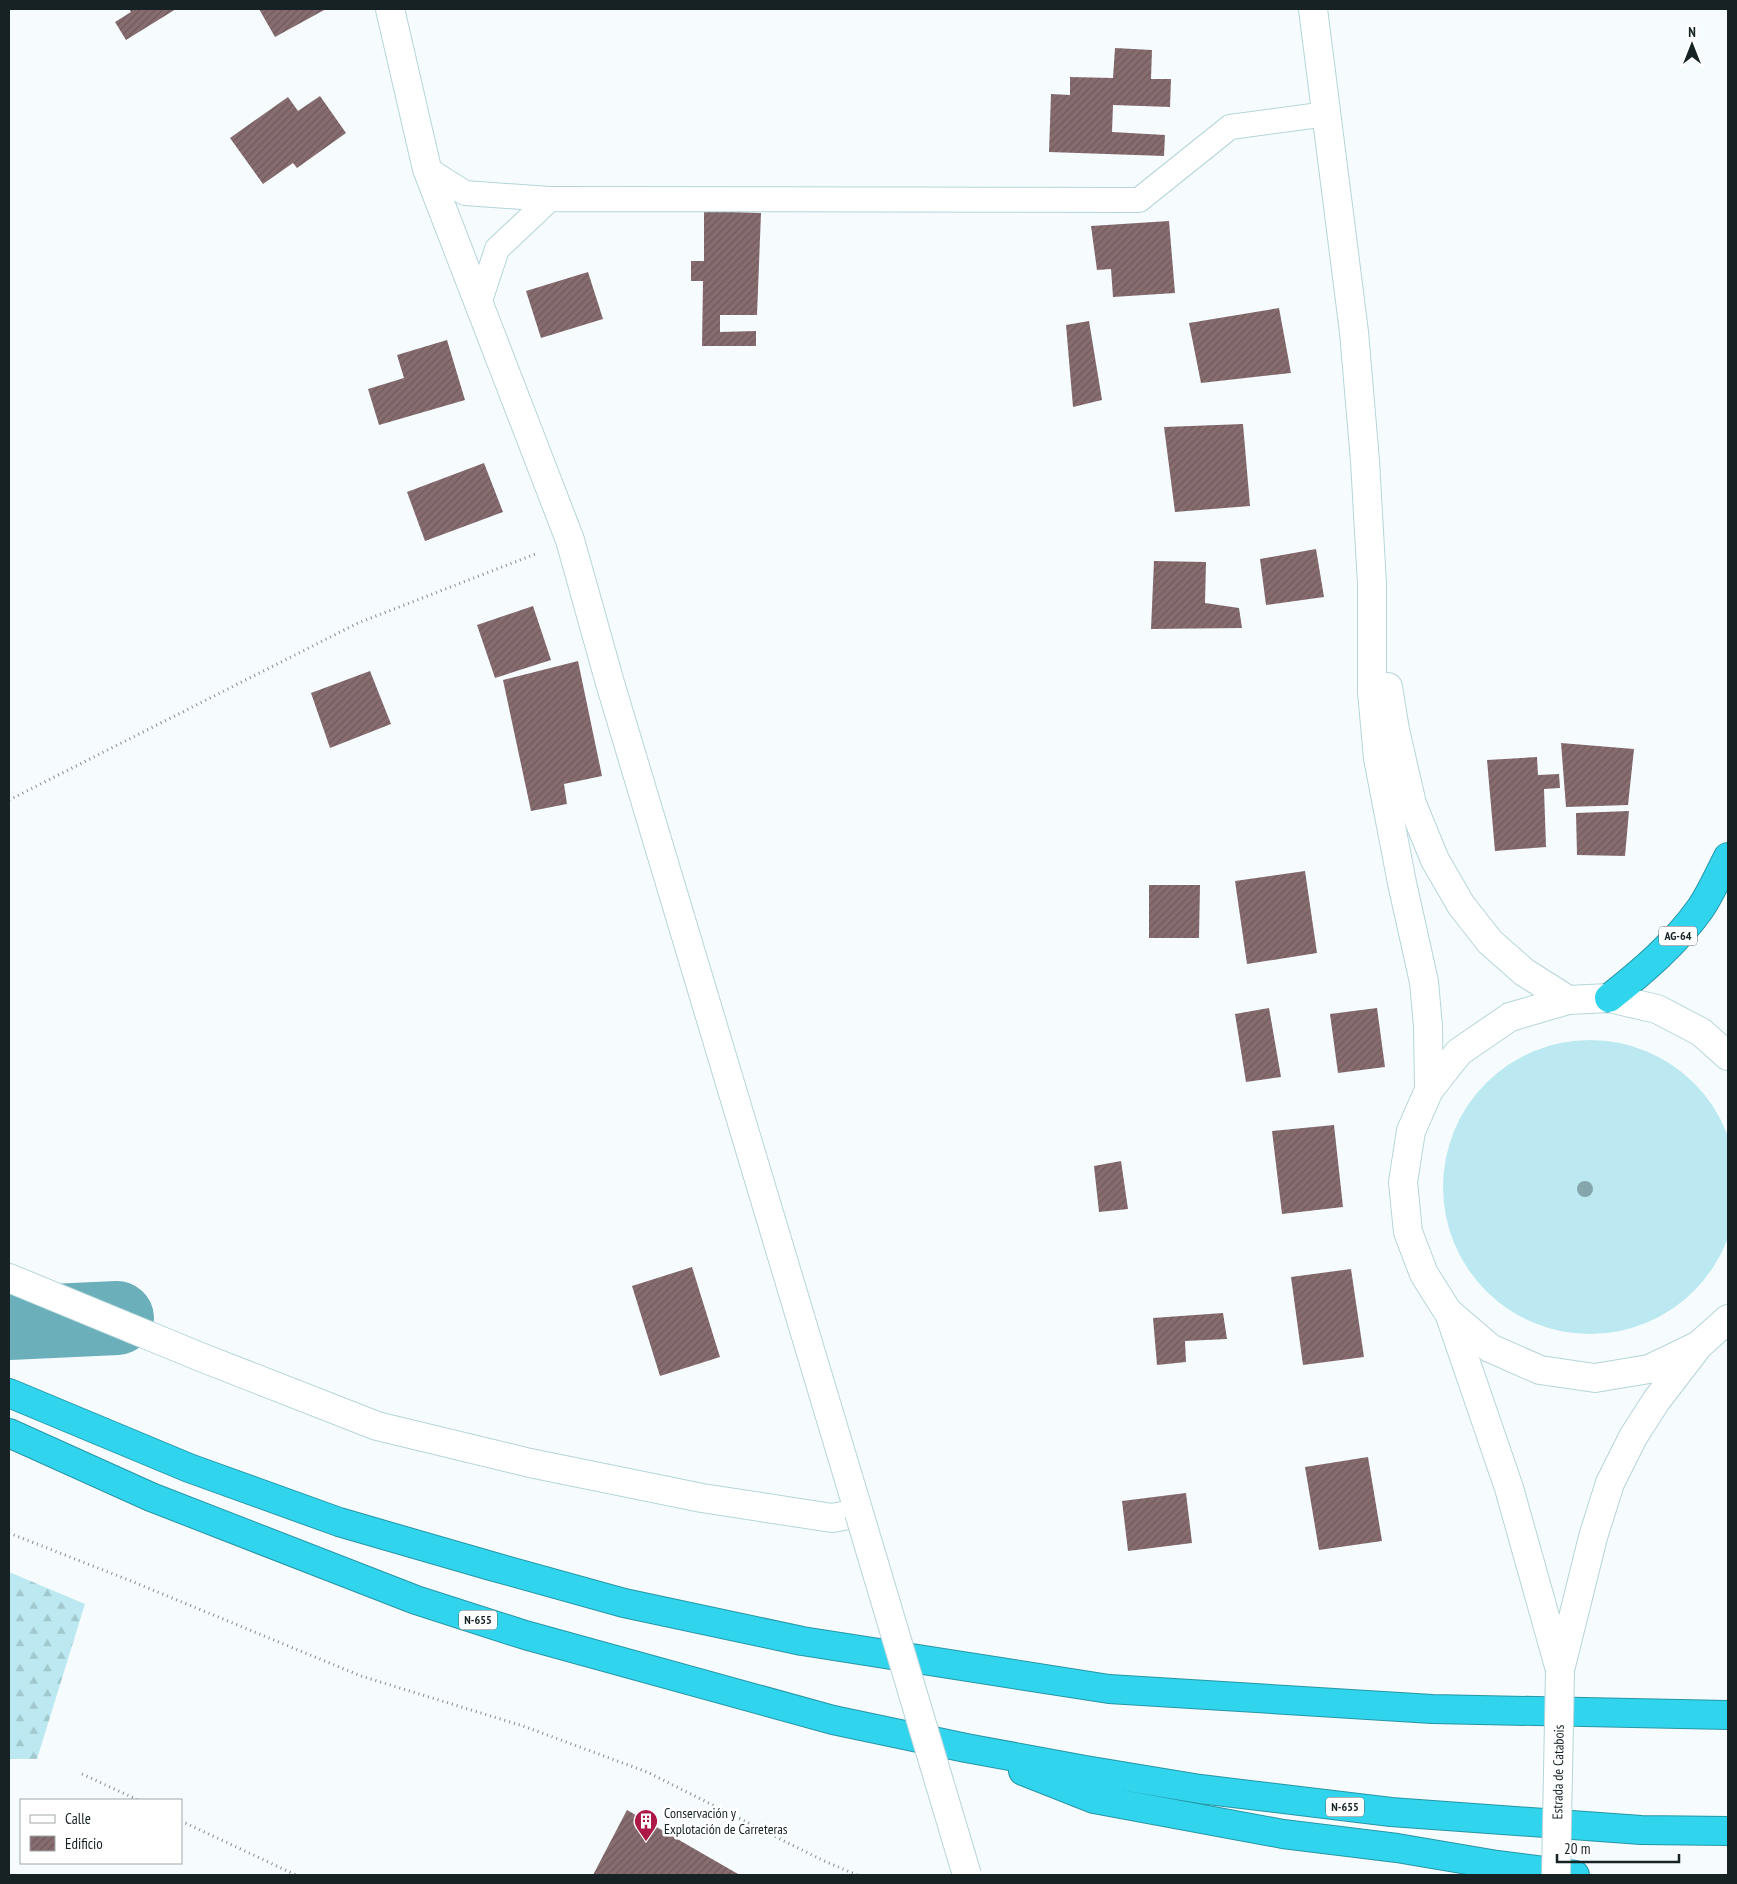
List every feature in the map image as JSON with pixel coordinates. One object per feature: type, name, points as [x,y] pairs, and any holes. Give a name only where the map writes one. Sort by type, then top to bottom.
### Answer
[{"type":"highway","name":"AG-64","points":[[1608,998],[1643,971],[1675,940],[1700,908],[1728,857]]},
{"type":"highway","points":[[9,1393],[189,1468],[339,1522],[624,1603],[802,1641],[1109,1689],[1432,1709],[1728,1715]]},
{"type":"highway","name":"N-655","points":[[9,1433],[151,1497],[416,1600],[526,1635],[833,1720],[966,1748],[1200,1789],[1391,1812],[1641,1830],[1728,1831]]},
{"type":"highway","points":[[966,1748],[1094,1799],[1283,1834],[1397,1848],[1575,1875]]},
{"type":"main road","points":[[390,9],[426,169],[570,540],[610,683],[967,1875]]},
{"type":"main road","points":[[1313,9],[1354,332],[1365,461],[1372,584],[1372,692],[1378,758],[1402,884],[1424,982],[1428,1026],[1428,1090]]},
{"type":"main road","points":[[1372,584],[1395,730],[1412,804],[1435,860],[1461,904],[1490,942],[1524,972],[1568,1000]]},
{"type":"main road","points":[[1560,1670],[1509,1488],[1448,1312],[1424,1274],[1408,1232],[1403,1182],[1411,1131],[1428,1090],[1459,1052],[1510,1017],[1568,1000],[1608,998],[1657,1009],[1702,1032],[1728,1056]]},
{"type":"main road","points":[[9,1278],[198,1356],[377,1426],[530,1463],[702,1498],[832,1518],[859,1513]]},
{"type":"main road","points":[[1448,1312],[1490,1348],[1540,1370],[1595,1378],[1649,1369],[1699,1345]]},
{"type":"main road","points":[[1560,1670],[1593,1536],[1610,1483],[1633,1437],[1656,1401],[1699,1345],[1728,1319]]},
{"type":"main road","name":"Estrada de Catabois","points":[[1556,1875],[1560,1670]]},
{"type":"lane","points":[[426,169],[465,193],[550,199],[1139,200],[1230,127],[1327,114]]},
{"type":"lane","points":[[479,304],[497,249],[550,199]]},
{"type":"path","points":[[9,800],[358,623],[570,540]]},
{"type":"path","points":[[9,1533],[361,1676],[522,1726],[647,1772],[822,1860],[857,1875]]},
{"type":"path","points":[[82,1774],[136,1799]]},
{"type":"path","points":[[182,1821],[296,1875]]},
{"type":"green space","points":[[1590,1040],[1619,1043],[1646,1051],[1672,1065],[1694,1083],[1712,1105],[1726,1131],[1734,1158],[1737,1187],[1734,1216],[1726,1243],[1712,1269],[1694,1291],[1672,1309],[1646,1323],[1619,1331],[1590,1334],[1561,1331],[1534,1323],[1508,1309],[1486,1291],[1468,1269],[1454,1243],[1446,1216],[1443,1187],[1446,1158],[1454,1131],[1468,1105],[1486,1083],[1508,1065],[1534,1051],[1561,1043]]},
{"type":"green space","points":[[9,1572],[85,1604],[37,1759],[9,1759]]},
{"type":"building","points":[[129,9],[176,9],[126,40],[115,22],[131,12]]},
{"type":"building","points":[[259,9],[326,9],[275,37]]},
{"type":"building","points":[[1115,48],[1152,50],[1151,79],[1171,79],[1170,107],[1113,105],[1112,132],[1165,135],[1164,156],[1049,152],[1051,94],[1070,95],[1070,77],[1113,78]]},
{"type":"building","points":[[320,96],[346,133],[297,168],[293,163],[263,184],[230,138],[288,97],[298,111]]},
{"type":"building","points":[[704,211],[761,213],[757,315],[720,315],[720,332],[756,331],[756,346],[702,346],[703,281],[691,281],[691,261],[704,261]]},
{"type":"building","points":[[1169,221],[1175,293],[1113,297],[1111,269],[1097,270],[1091,226]]},
{"type":"building","points":[[588,272],[603,319],[541,338],[526,291]]},
{"type":"building","points":[[1279,308],[1291,373],[1201,383],[1189,323]]},
{"type":"building","points":[[1089,321],[1102,400],[1073,407],[1066,325]]},
{"type":"building","points":[[447,340],[465,400],[379,425],[368,389],[404,378],[397,355]]},
{"type":"building","points":[[1243,424],[1250,506],[1175,512],[1164,427]]},
{"type":"building","points":[[484,463],[503,512],[425,541],[407,492]]},
{"type":"building","points":[[1316,549],[1324,597],[1266,605],[1260,559]]},
{"type":"building","points":[[1154,561],[1206,562],[1205,603],[1239,608],[1242,628],[1151,629]]},
{"type":"building","points":[[533,606],[551,660],[495,678],[477,625]]},
{"type":"building","points":[[578,661],[602,776],[564,784],[567,804],[531,811],[503,680]]},
{"type":"building","points":[[370,671],[391,724],[330,748],[311,693]]},
{"type":"building","points":[[1561,743],[1634,749],[1628,805],[1566,807]]},
{"type":"building","points":[[1537,757],[1538,775],[1559,774],[1560,788],[1544,789],[1546,847],[1495,851],[1487,760]]},
{"type":"building","points":[[1629,811],[1625,856],[1577,855],[1576,813]]},
{"type":"building","points":[[1305,871],[1317,953],[1247,964],[1235,881]]},
{"type":"building","points":[[1149,885],[1200,885],[1199,938],[1149,938]]},
{"type":"building","points":[[1269,1008],[1281,1077],[1246,1082],[1235,1014]]},
{"type":"building","points":[[1377,1008],[1385,1067],[1338,1073],[1330,1014]]},
{"type":"building","points":[[1334,1125],[1343,1207],[1282,1214],[1272,1131]]},
{"type":"building","points":[[1121,1161],[1128,1209],[1099,1212],[1094,1166]]},
{"type":"building","points":[[692,1267],[720,1357],[660,1376],[632,1286]]},
{"type":"building","points":[[1351,1269],[1364,1357],[1303,1365],[1291,1277]]},
{"type":"building","points":[[1223,1313],[1227,1339],[1185,1341],[1186,1362],[1157,1365],[1153,1318]]},
{"type":"building","points":[[1368,1457],[1382,1541],[1319,1550],[1305,1467]]},
{"type":"building","points":[[1186,1493],[1192,1543],[1128,1551],[1122,1501]]},
{"type":"building","name":"Conservación y Explotación de Carreteras","points":[[627,1810],[738,1874],[593,1875]]},
{"type":"waterway","points":[[9,1323],[117,1318]]},
{"type":"place","name":"Conservación y Explotación de Carreteras","points":[[646,1842]]}]
